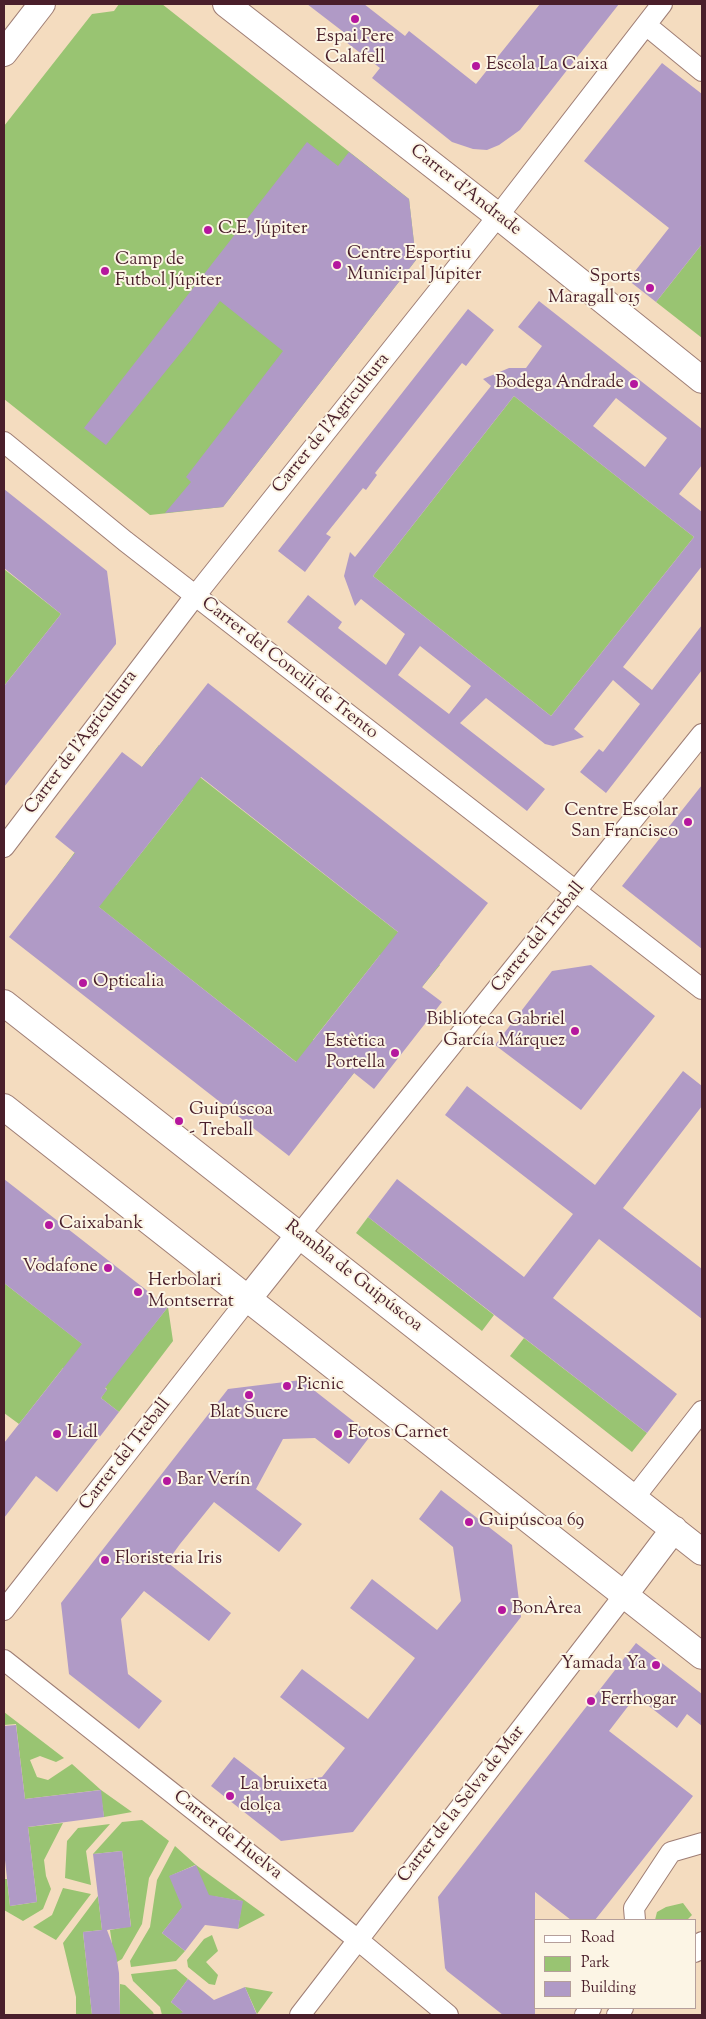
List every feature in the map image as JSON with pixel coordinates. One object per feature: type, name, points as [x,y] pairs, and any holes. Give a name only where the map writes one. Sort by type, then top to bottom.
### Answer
[{"type":"street","points":[[4,53],[42,4]]},
{"type":"street","name":"Carrer d'Andrade","points":[[226,4],[498,216],[702,380]]},
{"type":"street","name":"Carrer de l'Agricultura","points":[[4,847],[195,596],[498,216],[662,4]]},
{"type":"street","points":[[646,25],[702,71]]},
{"type":"street","name":"Carrer del Concili de Trento","points":[[4,442],[195,596],[702,989]]},
{"type":"street","name":"Carrer del Treball","points":[[299,1235],[577,892],[702,734]]},
{"type":"street","name":"Rambla de Guipúscoa","points":[[4,1003],[702,1552]]},
{"type":"street","points":[[4,1107],[702,1656]]},
{"type":"street","points":[[248,1299],[299,1235]]},
{"type":"street","name":"Carrer del Treball","points":[[4,1610],[248,1299]]},
{"type":"street","points":[[634,1498],[702,1411]]},
{"type":"street","points":[[624,1594],[674,1530]]},
{"type":"street","name":"Carrer de la Selva de Mar","points":[[300,2015],[624,1594]]},
{"type":"street","name":"Carrer de Huelva","points":[[4,1660],[358,1940],[448,2015]]},
{"type":"street","points":[[635,1919],[634,1908],[671,1852],[702,1843]]},
{"type":"green space","name":"C.E. Júpiter","points":[[119,4],[162,4],[409,199],[416,260],[223,507],[150,515],[4,399],[4,126],[92,14],[114,11]]},
{"type":"green space","points":[[702,244],[702,338],[656,302]]},
{"type":"green space","points":[[514,396],[694,537],[551,716],[373,576]]},
{"type":"green space","points":[[4,569],[61,614],[4,686]]},
{"type":"green space","points":[[159,745],[440,965],[422,987],[380,955],[313,1040],[354,1073],[337,1094],[58,875],[75,852],[116,885],[183,800],[142,767]]},
{"type":"green space","points":[[368,1217],[494,1315],[482,1331],[356,1233]]},
{"type":"green space","points":[[4,1283],[117,1371],[168,1307],[173,1341],[119,1412],[101,1398],[107,1389],[89,1376],[82,1383],[63,1368],[19,1424],[4,1413]]},
{"type":"green space","points":[[524,1338],[647,1433],[632,1452],[510,1356]]},
{"type":"green space","points":[[4,1712],[64,1758],[56,1762],[40,1756],[30,1760],[37,1777],[48,1780],[72,1764],[101,1790],[132,1812],[104,1817],[100,1790],[25,1799],[16,1724],[4,1725]]},
{"type":"green space","points":[[142,1820],[169,1841],[149,1878],[142,1924],[122,1959],[117,1962],[113,1951],[110,1930],[131,1926],[122,1851],[93,1854],[122,1822]]},
{"type":"green space","points":[[63,1823],[44,1860],[46,1876],[51,1889],[43,1909],[23,1921],[4,1910],[4,1879],[7,1879],[10,1906],[37,1902],[28,1827]]},
{"type":"green space","points":[[110,1824],[86,1851],[91,1885],[65,1878],[67,1841],[78,1828]]},
{"type":"green space","points":[[175,1846],[196,1865],[265,1915],[238,1929],[242,1901],[212,1896],[210,1907],[195,1865],[170,1876],[181,1903],[191,1899],[162,1933],[185,1951],[176,1961],[131,1967],[130,1961],[150,1927],[157,1880]]},
{"type":"green space","points":[[63,1888],[91,1894],[56,1940],[33,1927],[52,1915]]},
{"type":"green space","points":[[98,1896],[102,1930],[83,1932],[92,2015],[76,2015],[76,1997],[63,1943]]},
{"type":"green space","points":[[683,1903],[692,1915],[688,1919],[655,1919],[657,1912],[666,1907]]},
{"type":"green space","points":[[212,1935],[218,1951],[206,1962],[218,1975],[215,1985],[209,1984],[188,1967],[187,1960],[204,1939]]},
{"type":"green space","points":[[176,1969],[188,1979],[171,2002],[187,2015],[162,2015],[160,2007],[133,1981],[131,1974]]},
{"type":"green space","points":[[120,1984],[125,1985],[154,2015],[120,2015]]},
{"type":"green space","points":[[245,1987],[273,1992],[257,2014]]},
{"type":"building","name":"Escola La Caixa","points":[[307,4],[364,4],[405,36],[409,31],[476,84],[540,4],[619,4],[520,130],[499,145],[487,150],[473,149],[452,142],[372,78],[380,68],[346,42],[350,37]]},
{"type":"building","points":[[662,63],[702,94],[702,244],[656,302],[628,280],[669,228],[584,161]]},
{"type":"building","points":[[307,142],[338,166],[349,152],[409,199],[416,260],[223,507],[165,513],[191,482],[186,477],[283,351],[220,301],[106,445],[84,428]]},
{"type":"building","points":[[539,301],[702,429],[702,465],[679,494],[702,512],[702,566],[623,667],[652,690],[702,625],[702,670],[606,793],[580,772],[599,749],[603,752],[640,704],[613,680],[574,729],[584,737],[553,746],[545,744],[486,698],[460,723],[545,789],[527,811],[287,622],[308,595],[342,622],[338,628],[386,665],[405,634],[361,599],[355,606],[344,576],[350,552],[355,557],[491,386],[483,379],[509,368],[526,368],[542,346],[518,327]],"holes":[[[514,396],[694,537],[551,716],[373,576]],[[616,398],[667,438],[645,467],[593,426]],[[420,646],[471,686],[449,714],[398,675]]]},
{"type":"building","points":[[468,309],[494,330],[466,366],[462,363],[375,473],[377,475],[366,490],[363,488],[326,534],[331,537],[305,572],[278,551]]},
{"type":"building","points":[[4,489],[107,571],[116,644],[4,787],[4,686],[61,614],[4,568]]},
{"type":"building","points":[[208,683],[488,903],[422,987],[442,1002],[374,1089],[354,1073],[289,1156],[9,937],[75,853],[55,837],[122,752],[142,767]],"holes":[[[201,777],[398,932],[296,1062],[99,907]]]},
{"type":"building","points":[[702,785],[702,949],[622,886]]},
{"type":"building","name":"Biblioteca Gabriel García Márquez","points":[[591,965],[655,1016],[581,1110],[495,1045],[552,971]]},
{"type":"building","points":[[683,1071],[702,1086],[702,1106],[623,1208],[702,1269],[702,1319],[599,1239],[553,1298],[677,1394],[647,1433],[368,1217],[397,1179],[524,1277],[573,1214],[445,1115],[467,1086],[595,1185]]},
{"type":"building","points":[[4,1179],[168,1307],[105,1388],[107,1390],[101,1398],[119,1412],[57,1492],[36,1476],[4,1518],[4,1443],[82,1344],[4,1283]]},
{"type":"building","points":[[301,1380],[371,1435],[349,1464],[315,1438],[283,1439],[256,1489],[302,1524],[279,1552],[214,1502],[180,1544],[167,1562],[231,1613],[209,1641],[144,1591],[121,1619],[128,1674],[162,1701],[139,1729],[69,1674],[61,1603],[228,1389]]},
{"type":"building","points":[[441,1490],[512,1545],[521,1617],[353,1832],[281,1841],[211,1786],[234,1757],[269,1784],[322,1777],[345,1748],[280,1697],[302,1669],[368,1719],[415,1658],[350,1608],[372,1579],[437,1630],[461,1601],[453,1547],[419,1519]]},
{"type":"building","points":[[636,1643],[702,1694],[702,1726],[687,1714],[677,1728],[636,1696],[609,1731],[693,1796],[596,1919],[570,1919],[535,1892],[535,2015],[503,2015],[447,1971],[445,1968],[438,1897]]},
{"type":"building","points":[[16,1725],[25,1799],[101,1790],[104,1817],[28,1827],[37,1902],[10,1906],[4,1851],[4,1726]]},
{"type":"building","points":[[122,1851],[131,1927],[107,1930],[116,1954],[119,1973],[120,2015],[92,2015],[83,1932],[102,1930],[93,1854]]},
{"type":"building","points":[[196,1865],[209,1895],[243,1901],[238,1929],[205,1925],[185,1951],[162,1933],[182,1907],[169,1876]]},
{"type":"building","points":[[188,1979],[214,2000],[245,1987],[257,2015],[178,2015],[183,2012],[171,2002]]},
{"type":"place","name":"Espai Pere Calafell","points":[[355,19]]},
{"type":"place","name":"Escola La Caixa","points":[[476,66]]},
{"type":"place","name":"C.E. Júpiter","points":[[208,230]]},
{"type":"place","name":"Centre Esportiu Municipal Júpiter","points":[[337,265]]},
{"type":"place","name":"Camp de Futbol Júpiter","points":[[105,271]]},
{"type":"place","name":"Sports Maragall 015","points":[[650,288]]},
{"type":"place","name":"Bodega Andrade","points":[[634,384]]},
{"type":"place","name":"Centre Escolar San Francisco","points":[[688,822]]},
{"type":"place","name":"Opticalia","points":[[83,983]]},
{"type":"place","name":"Biblioteca Gabriel García Márquez","points":[[575,1031]]},
{"type":"place","name":"Estètica Portella","points":[[395,1053]]},
{"type":"place","name":"Guipúscoa - Treball","points":[[179,1121]]},
{"type":"place","name":"Caixabank","points":[[49,1225]]},
{"type":"place","name":"Vodafone","points":[[108,1268]]},
{"type":"place","name":"Herbolari Montserrat","points":[[138,1292]]},
{"type":"place","name":"Picnic","points":[[287,1386]]},
{"type":"place","name":"Blat Sucre","points":[[249,1395]]},
{"type":"place","name":"Lidl","points":[[57,1434]]},
{"type":"place","name":"Fotos Carnet","points":[[338,1434]]},
{"type":"place","name":"Bar Verín","points":[[167,1481]]},
{"type":"place","name":"Guipúscoa 69","points":[[469,1522]]},
{"type":"place","name":"Floristeria Iris","points":[[105,1560]]},
{"type":"place","name":"BonÀrea","points":[[502,1610]]},
{"type":"place","name":"Yamada Ya","points":[[656,1665]]},
{"type":"place","name":"Ferrhogar","points":[[591,1701]]},
{"type":"place","name":"La bruixeta dolça","points":[[230,1796]]}]
